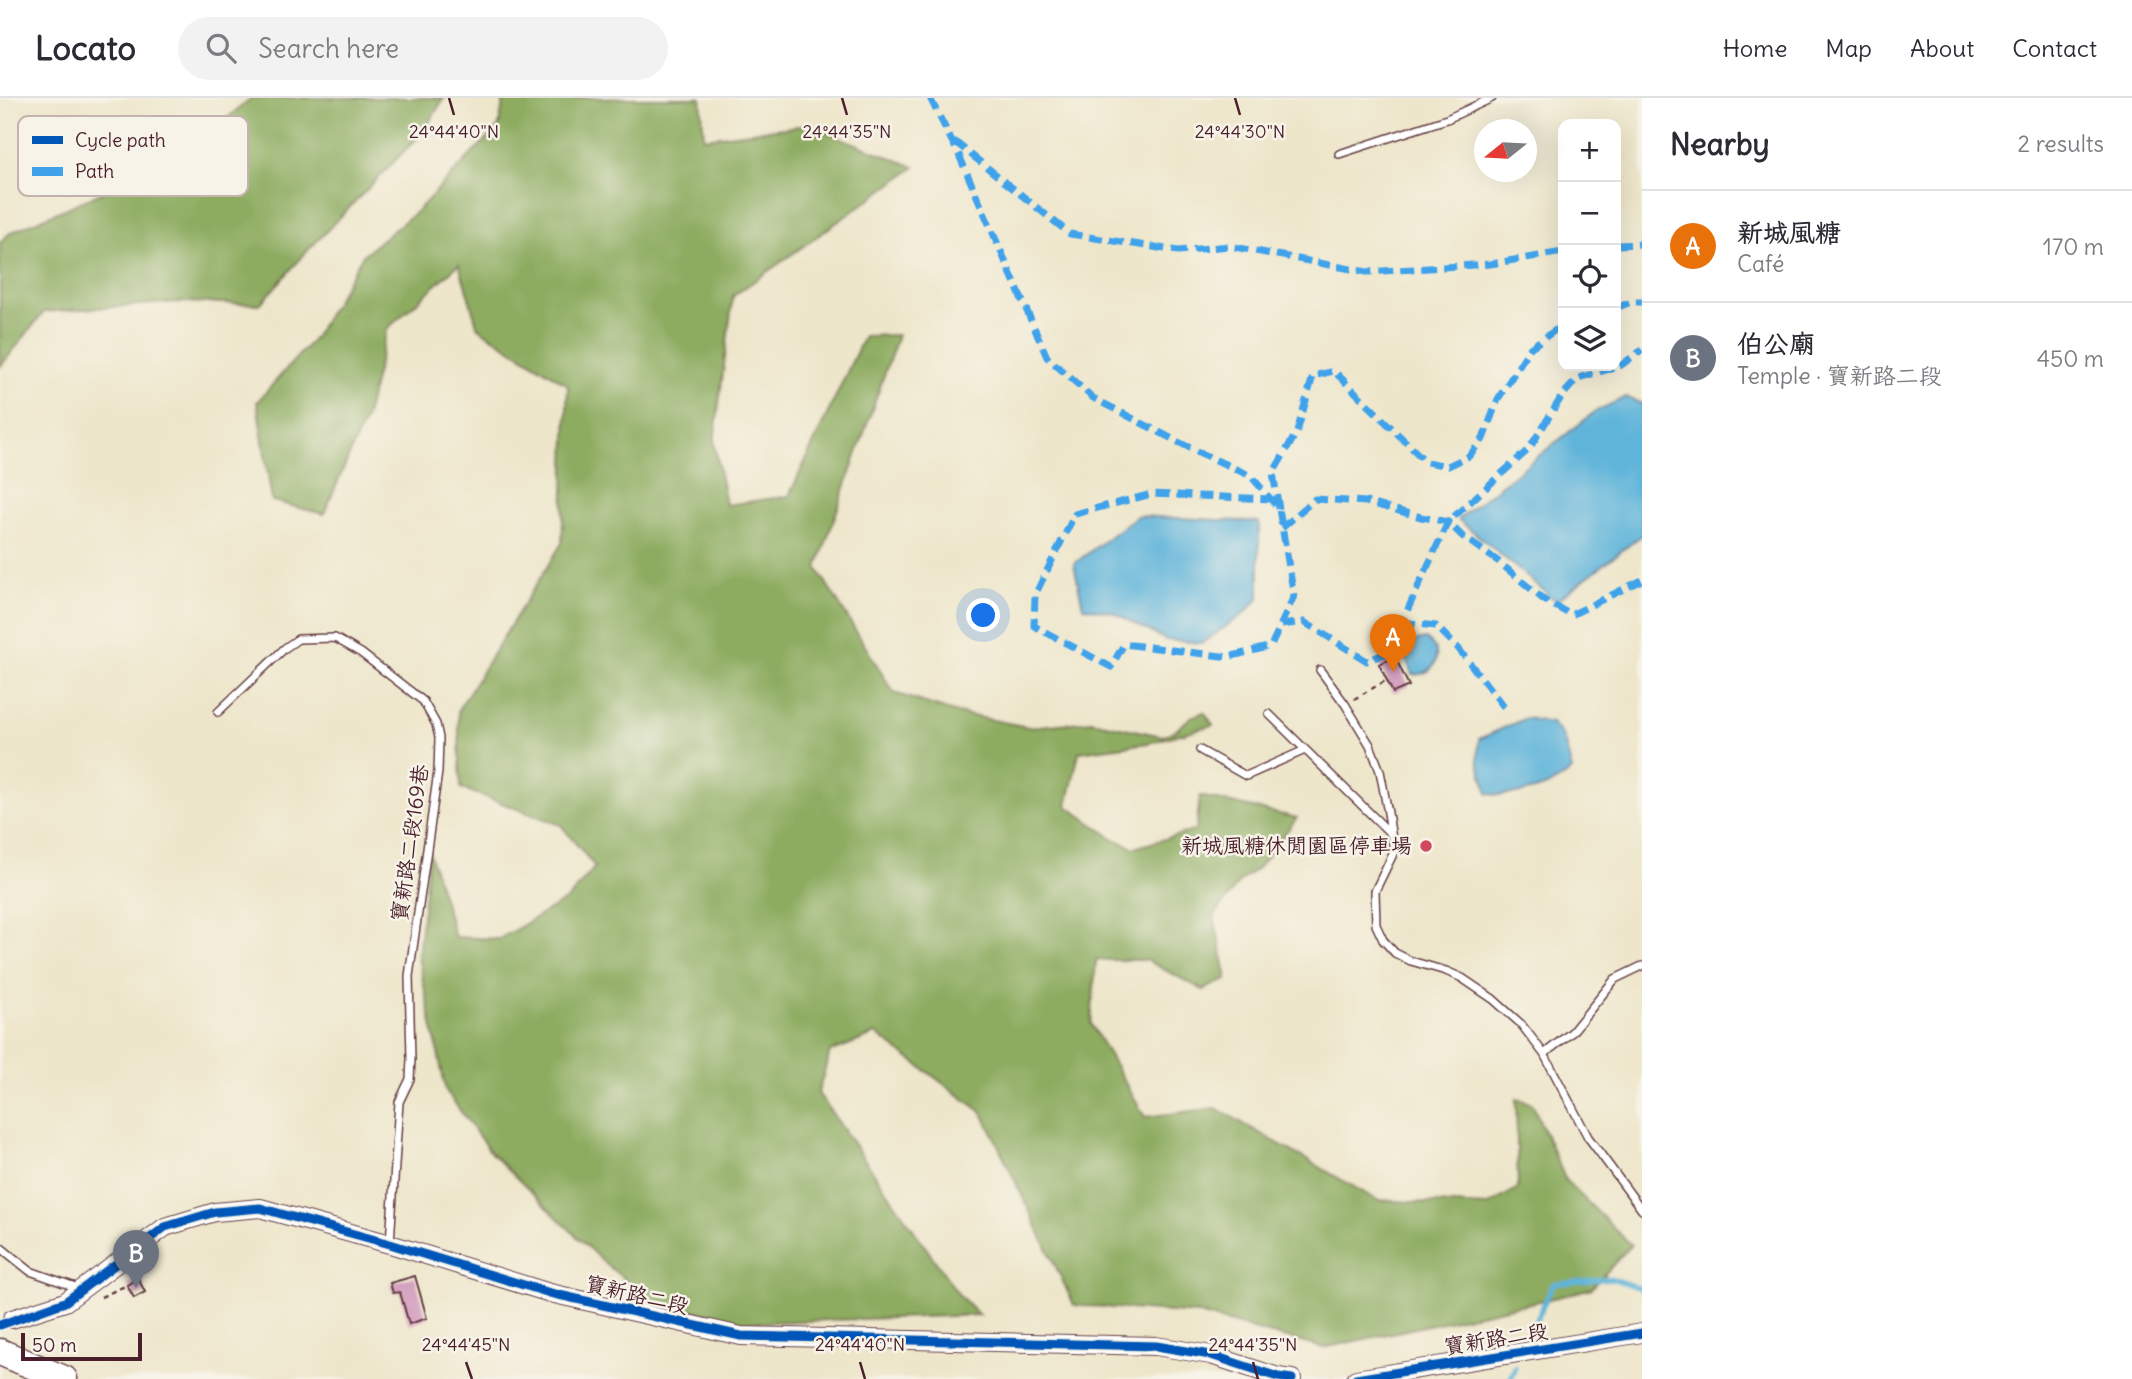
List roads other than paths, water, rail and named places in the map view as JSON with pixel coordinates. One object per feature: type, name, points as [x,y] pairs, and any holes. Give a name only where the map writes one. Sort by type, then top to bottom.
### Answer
[{"type":"highway","points":[[0,1352],[64,1379]]},
{"type":"street","name":"寶新路二段","points":[[12,1319],[65,1302],[165,1227],[215,1212],[260,1208],[550,1293],[741,1336],[1156,1346],[1211,1355],[1292,1379]]},
{"type":"street","name":"寶新路二段","points":[[1356,1379],[1642,1333]]},
{"type":"lane","points":[[1339,154],[1447,119],[1492,98]]},
{"type":"lane","name":"寶新路二段169巷","points":[[218,712],[285,648],[298,639],[335,638],[361,653],[423,701],[436,724],[439,738],[438,772],[409,976],[410,1079],[399,1102],[390,1244]]},
{"type":"lane","points":[[1320,670],[1370,745],[1380,771],[1394,852],[1375,891],[1376,925],[1383,940],[1395,953],[1403,957],[1462,978],[1493,999],[1521,1024],[1544,1054],[1587,1137],[1642,1210]]},
{"type":"lane","points":[[1269,714],[1391,835]]},
{"type":"lane","points":[[1200,750],[1246,776],[1306,750]]},
{"type":"lane","points":[[1544,1054],[1572,1032],[1615,979],[1642,966]]},
{"type":"lane","points":[[0,1247],[30,1271],[82,1289]]},
{"type":"water","points":[[1626,397],[1642,404],[1642,535],[1556,601],[1458,519],[1596,411]]},
{"type":"water","points":[[1137,516],[1259,522],[1259,598],[1245,613],[1202,643],[1166,640],[1113,612],[1083,607],[1074,564]]},
{"type":"water","points":[[1425,639],[1435,650],[1435,663],[1426,672],[1412,674],[1403,651],[1405,643]]},
{"type":"water","points":[[1526,718],[1551,723],[1563,736],[1572,770],[1554,783],[1533,791],[1488,794],[1478,761],[1479,739]]},
{"type":"waterway","points":[[1529,1337],[1553,1284],[1611,1278],[1642,1289]]},
{"type":"waterway","points":[[1510,1379],[1515,1367]]},
{"type":"place","name":"新城風糖","points":[[1393,672]]},
{"type":"place","name":"新城風糖休閒園區停車場","points":[[1426,846]]},
{"type":"place","name":"伯公廟","points":[[136,1288]]}]
